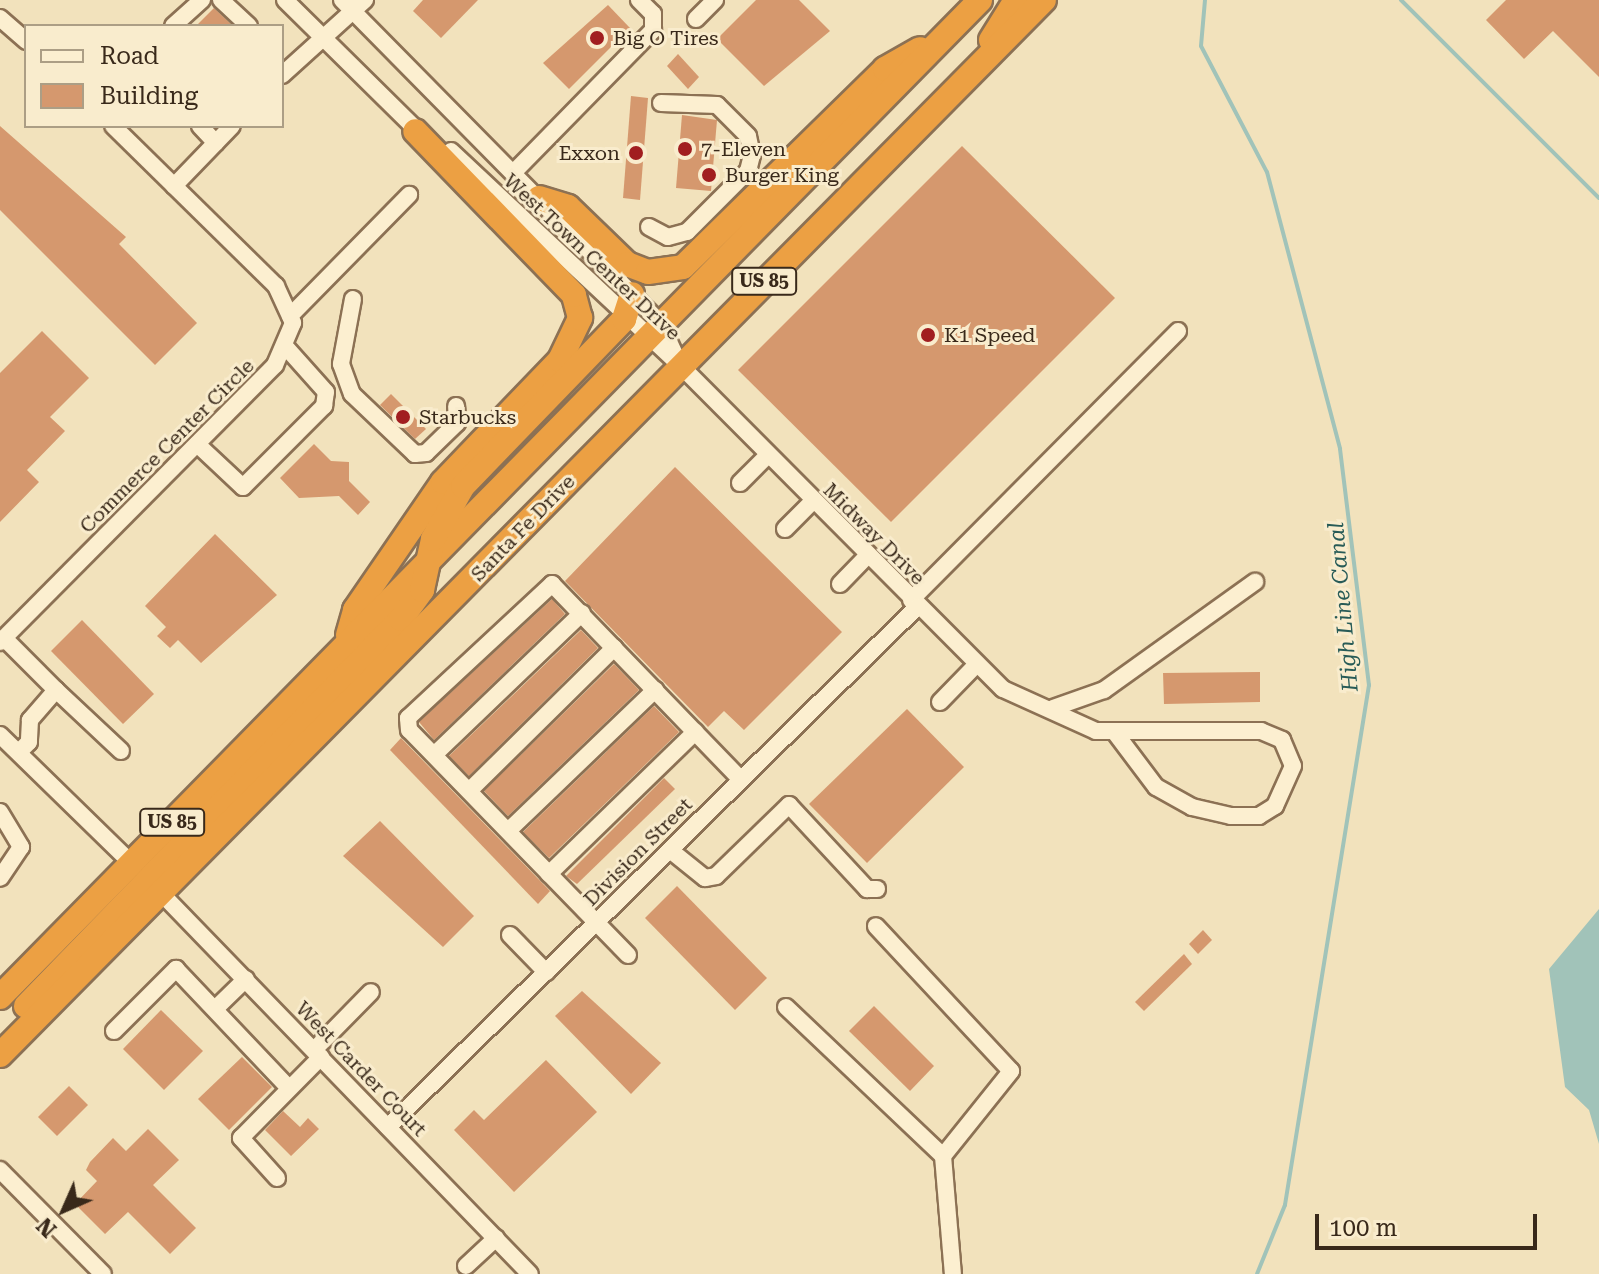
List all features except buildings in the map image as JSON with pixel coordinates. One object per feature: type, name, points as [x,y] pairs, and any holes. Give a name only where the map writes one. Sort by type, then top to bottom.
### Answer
[{"type":"highway","name":"US 85","points":[[0,997],[652,330],[980,0]]},
{"type":"highway","points":[[971,73],[1016,0]]},
{"type":"highway","name":"Santa Fe Drive","points":[[0,1055],[1044,0]]},
{"type":"highway","points":[[539,198],[568,207],[627,264],[648,272],[683,267],[885,69],[946,34]]},
{"type":"highway","points":[[345,645],[355,610],[443,482],[560,360],[580,318],[574,295],[415,131]]},
{"type":"highway","points":[[0,1034],[401,619],[422,590],[428,558],[463,486],[624,319],[632,294]]},
{"type":"street","points":[[175,24],[202,0]]},
{"type":"street","points":[[221,0],[247,24]]},
{"type":"street","name":"West Town Center Drive","points":[[285,0],[415,131],[450,151],[624,319],[652,330]]},
{"type":"street","points":[[514,172],[653,30],[653,14],[639,0]]},
{"type":"street","points":[[696,19],[715,0]]},
{"type":"street","points":[[284,73],[354,4]]},
{"type":"street","name":"West Town Center Drive","points":[[354,4],[632,294],[652,330],[681,366]]},
{"type":"street","points":[[0,18],[24,39]]},
{"type":"street","points":[[649,227],[668,237],[687,232],[748,171],[752,155],[748,136],[717,105],[661,103]]},
{"type":"street","points":[[115,128],[276,286],[290,316],[409,195]]},
{"type":"street","points":[[202,128],[216,143]]},
{"type":"street","points":[[174,186],[230,128]]},
{"type":"street","points":[[353,299],[341,364],[352,394],[420,455],[457,423],[456,406]]},
{"type":"street","name":"Commerce Center Circle","points":[[2,640],[275,365],[284,345],[290,316]]},
{"type":"street","name":"Division Street","points":[[388,1127],[741,780],[1178,331]]},
{"type":"street","points":[[197,444],[243,487],[324,406],[326,392],[284,345]]},
{"type":"street","name":"Midway Drive","points":[[681,366],[914,604],[977,664],[1026,703],[1053,708],[1116,734]]},
{"type":"street","points":[[740,483],[768,455]]},
{"type":"street","points":[[785,529],[813,501]]},
{"type":"street","points":[[840,584],[867,556]]},
{"type":"street","points":[[1053,708],[1104,690],[1255,582]]},
{"type":"street","points":[[628,955],[409,730],[408,718],[544,585],[555,586],[741,780]]},
{"type":"street","points":[[434,755],[582,613]]},
{"type":"street","points":[[2,640],[121,751]]},
{"type":"street","points":[[469,791],[614,648]]},
{"type":"street","points":[[940,702],[977,664]]},
{"type":"street","points":[[19,752],[29,742],[30,720],[56,690]]},
{"type":"street","points":[[508,831],[655,690]]},
{"type":"street","points":[[1261,731],[1282,740],[1293,766],[1275,806],[1259,816],[1231,816],[1192,807],[1156,787],[1116,734],[1261,731]]},
{"type":"street","points":[[549,874],[695,732]]},
{"type":"street","points":[[0,735],[131,863]]},
{"type":"street","points":[[670,850],[705,878],[716,876],[789,805],[867,889],[877,889]]},
{"type":"street","points":[[0,812],[21,847],[0,878]]},
{"type":"street","name":"West Carder Court","points":[[161,893],[530,1274]]},
{"type":"street","points":[[876,926],[1011,1071],[943,1156]]},
{"type":"street","points":[[510,935],[546,972]]},
{"type":"street","points":[[114,1031],[176,969],[289,1088]]},
{"type":"street","points":[[215,1009],[246,979]]},
{"type":"street","points":[[277,1178],[241,1138],[289,1088],[371,992]]},
{"type":"street","points":[[786,1007],[943,1156],[953,1274]]},
{"type":"street","points":[[0,1170],[103,1274]]},
{"type":"street","points":[[466,1266],[496,1238]]},
{"type":"water","points":[[1599,909],[1599,1144],[1589,1110],[1565,1087],[1549,969]]},
{"type":"waterway","name":"High Line Canal","points":[[1205,0],[1201,46],[1267,172],[1340,449],[1369,685],[1285,1205],[1257,1274]]},
{"type":"waterway","name":"High Line Canal","points":[[1401,0],[1599,198]]},
{"type":"place","name":"Big O Tires","points":[[597,38]]},
{"type":"place","name":"7-Eleven","points":[[685,149]]},
{"type":"place","name":"Exxon","points":[[636,153]]},
{"type":"place","name":"Burger King","points":[[709,175]]},
{"type":"place","name":"K1 Speed","points":[[928,335]]},
{"type":"place","name":"Starbucks","points":[[403,417]]}]
